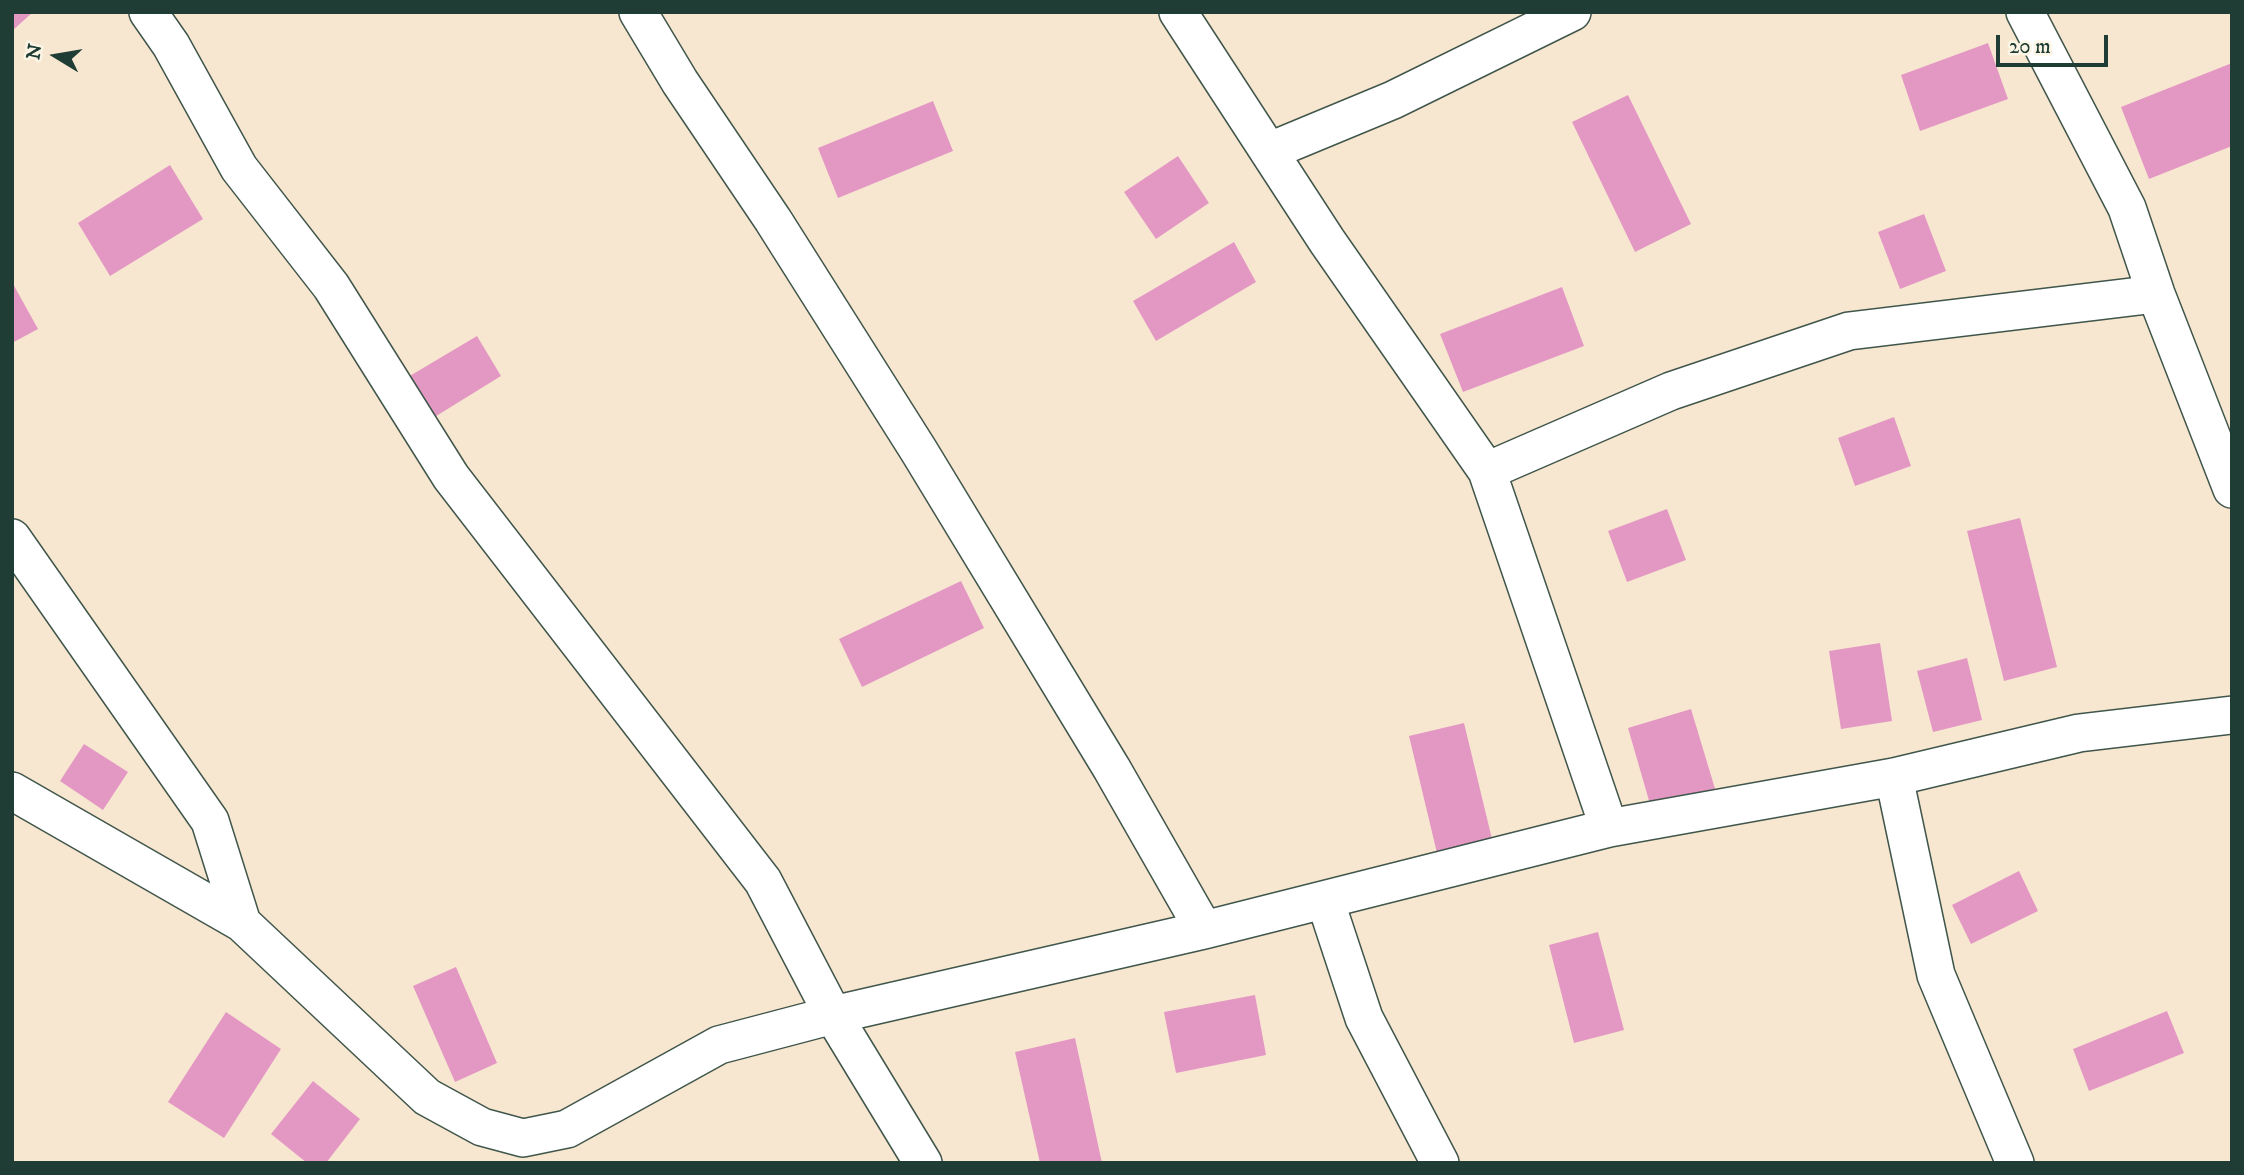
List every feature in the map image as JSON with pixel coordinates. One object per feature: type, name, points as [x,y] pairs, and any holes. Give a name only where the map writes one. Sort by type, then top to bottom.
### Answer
[{"type":"street","points":[[148,12],[171,44],[239,168],[331,286],[451,477],[763,881],[833,1015],[923,1163]]},
{"type":"street","points":[[638,12],[680,82],[773,220],[919,451],[1112,769],[1204,930]]},
{"type":"street","points":[[1178,12],[1327,241],[1487,471],[1609,828]]},
{"type":"street","points":[[1270,151],[1393,100],[1572,12]]},
{"type":"street","points":[[2025,12],[2127,208],[2156,294],[2232,488]]},
{"type":"street","points":[[1487,471],[1671,391],[1849,331],[2156,294]]},
{"type":"street","points":[[12,538],[210,821],[242,923]]},
{"type":"street","points":[[12,791],[242,923],[428,1097],[515,1150],[567,1129],[719,1045],[833,1015],[1204,930],[1609,828],[1894,777],[2079,733],[2232,715]]},
{"type":"street","points":[[1894,777],[1936,975],[2015,1163]]},
{"type":"street","points":[[1325,900],[1364,1018],[1440,1163]]},
{"type":"building","points":[[12,12],[33,12],[12,31]]},
{"type":"building","points":[[1988,43],[2008,99],[1920,131],[1901,75]]},
{"type":"building","points":[[2232,63],[2232,146],[2149,179],[2121,107]]},
{"type":"building","points":[[1628,95],[1691,224],[1635,252],[1572,122]]},
{"type":"building","points":[[933,101],[953,151],[838,198],[818,148]]},
{"type":"building","points":[[1178,156],[1209,203],[1156,239],[1124,192]]},
{"type":"building","points":[[170,165],[203,219],[110,276],[78,223]]},
{"type":"building","points":[[1924,214],[1946,271],[1900,289],[1878,232]]},
{"type":"building","points":[[1234,242],[1256,282],[1156,341],[1133,301]]},
{"type":"building","points":[[12,282],[38,329],[12,343]]},
{"type":"building","points":[[1562,287],[1584,346],[1463,392],[1440,334]]},
{"type":"building","points":[[477,336],[501,376],[433,418],[408,377]]},
{"type":"building","points":[[1894,417],[1911,466],[1855,486],[1838,438]]},
{"type":"building","points":[[1667,509],[1686,560],[1627,582],[1608,531]]},
{"type":"building","points":[[2020,518],[2057,667],[2004,681],[1967,531]]},
{"type":"building","points":[[961,581],[984,628],[862,687],[839,639]]},
{"type":"building","points":[[1880,643],[1892,721],[1841,729],[1829,651]]},
{"type":"building","points":[[1967,658],[1982,720],[1933,732],[1917,671]]},
{"type":"building","points":[[1691,709],[1716,792],[1652,811],[1628,728]]},
{"type":"building","points":[[1464,723],[1492,839],[1437,853],[1409,736]]},
{"type":"building","points":[[84,744],[128,772],[103,810],[60,781]]},
{"type":"building","points":[[2019,871],[2038,911],[1971,944],[1952,905]]},
{"type":"building","points":[[1598,932],[1624,1030],[1574,1043],[1549,945]]},
{"type":"building","points":[[456,967],[497,1063],[455,1082],[413,986]]},
{"type":"building","points":[[1255,995],[1266,1055],[1176,1073],[1164,1012]]},
{"type":"building","points":[[2167,1011],[2184,1053],[2089,1091],[2073,1049]]},
{"type":"building","points":[[226,1012],[281,1049],[224,1138],[168,1102]]},
{"type":"building","points":[[1075,1038],[1102,1163],[1040,1163],[1015,1052]]},
{"type":"building","points":[[313,1081],[360,1119],[326,1163],[307,1163],[271,1134]]}]
